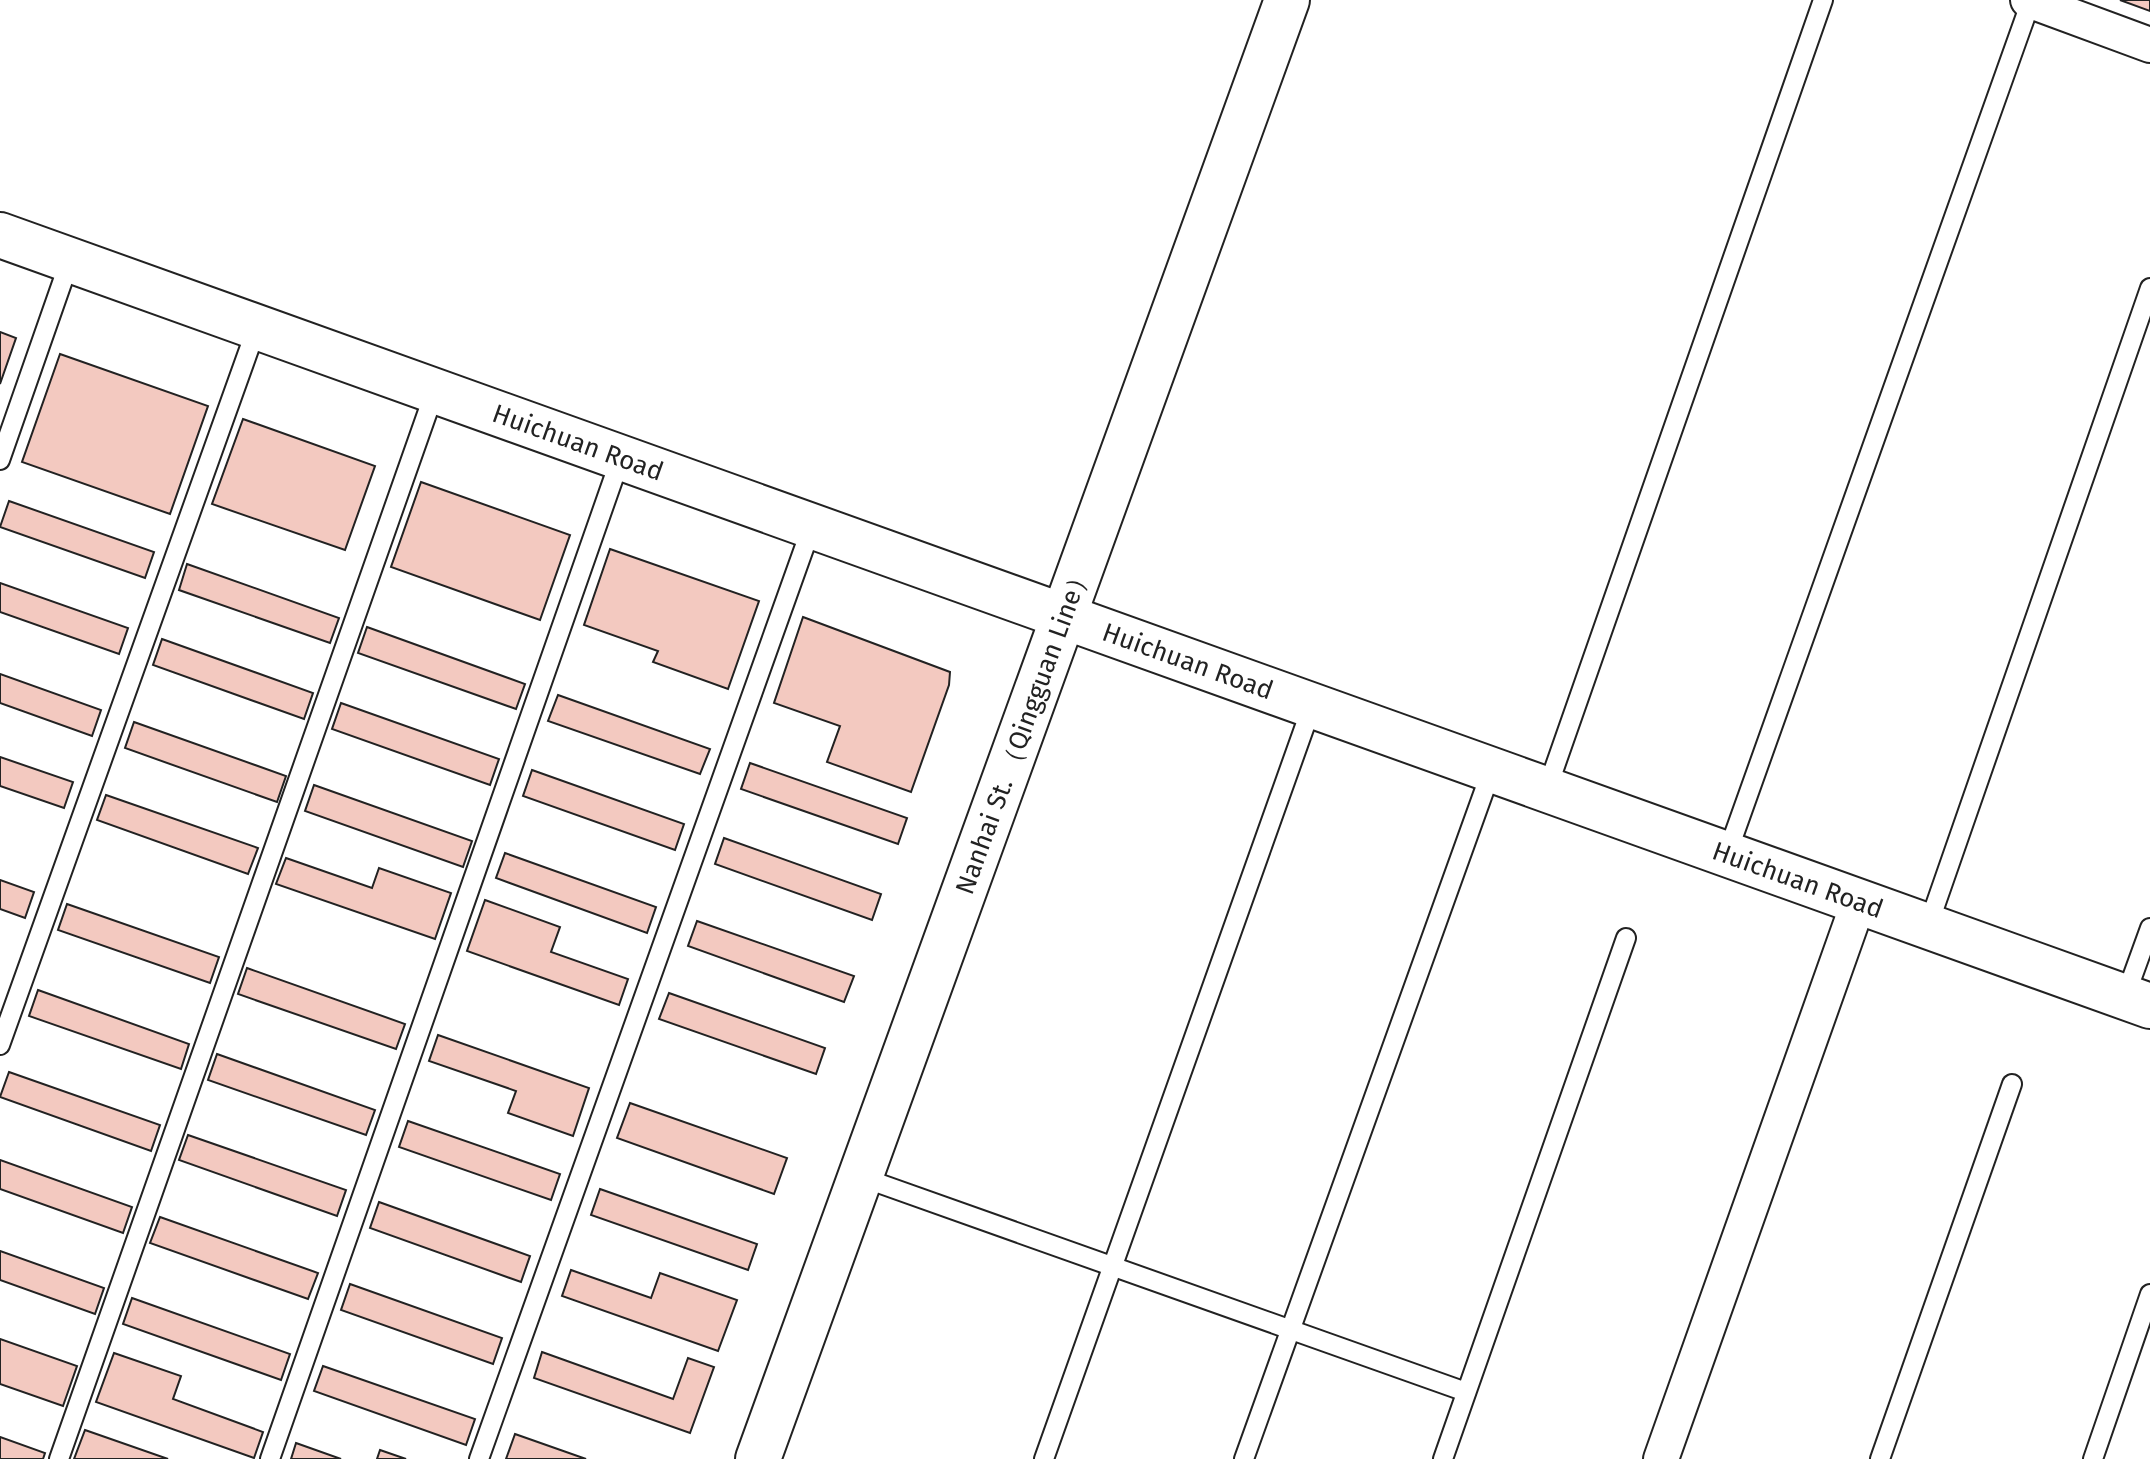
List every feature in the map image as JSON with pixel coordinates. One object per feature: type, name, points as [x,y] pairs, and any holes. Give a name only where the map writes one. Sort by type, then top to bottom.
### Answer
[{"type":"street","name":"Nanhai St. （Qingguan Line）","points":[[758,1459],[1287,0]]},
{"type":"street","points":[[2030,0],[2150,45]]},
{"type":"street","name":"Huichuan Road","points":[[0,235],[2138,1001]]},
{"type":"street","points":[[1661,1459],[1859,901]]},
{"type":"lane","points":[[1547,789],[1823,0]]},
{"type":"lane","points":[[1727,854],[2030,0]]},
{"type":"lane","points":[[0,460],[70,260]]},
{"type":"lane","points":[[1928,926],[2150,288]]},
{"type":"lane","points":[[0,1045],[257,327]]},
{"type":"lane","points":[[59,1459],[435,391]]},
{"type":"lane","points":[[270,1459],[621,457]]},
{"type":"lane","points":[[479,1459],[812,526]]},
{"type":"lane","points":[[1044,1459],[1312,706]]},
{"type":"lane","points":[[1244,1459],[1492,769]]},
{"type":"lane","points":[[2138,1001],[2150,928]]},
{"type":"lane","points":[[1443,1459],[1626,938]]},
{"type":"lane","points":[[1880,1459],[2012,1084]]},
{"type":"lane","points":[[861,1177],[1466,1392]]},
{"type":"lane","points":[[2093,1459],[2150,1294]]},
{"type":"building","points":[[2120,0],[2150,0],[2150,11]]},
{"type":"building","points":[[0,332],[16,338],[0,384]]},
{"type":"building","points":[[60,354],[208,406],[170,514],[22,462]]},
{"type":"building","points":[[243,419],[375,466],[345,550],[212,504]]},
{"type":"building","points":[[421,482],[570,535],[540,620],[391,567]]},
{"type":"building","points":[[9,501],[154,552],[145,578],[0,527]]},
{"type":"building","points":[[610,549],[759,601],[728,689],[653,662],[658,651],[584,625]]},
{"type":"building","points":[[187,564],[339,618],[330,643],[179,590]]},
{"type":"building","points":[[0,583],[128,628],[119,654],[0,612]]},
{"type":"building","points":[[803,617],[950,672],[949,685],[911,792],[827,762],[840,726],[774,703]]},
{"type":"building","points":[[367,627],[525,684],[516,709],[358,653]]},
{"type":"building","points":[[162,639],[313,693],[304,719],[153,665]]},
{"type":"building","points":[[0,674],[101,710],[92,736],[0,703]]},
{"type":"building","points":[[558,695],[710,749],[700,774],[548,721]]},
{"type":"building","points":[[341,703],[499,759],[490,785],[332,729]]},
{"type":"building","points":[[134,722],[286,776],[277,802],[125,748]]},
{"type":"building","points":[[0,757],[73,782],[64,808],[0,786]]},
{"type":"building","points":[[750,763],[907,818],[898,844],[741,789]]},
{"type":"building","points":[[532,770],[684,824],[675,850],[523,796]]},
{"type":"building","points":[[314,785],[472,841],[463,867],[305,811]]},
{"type":"building","points":[[106,795],[258,848],[248,874],[97,820]]},
{"type":"building","points":[[724,838],[881,894],[872,920],[715,864]]},
{"type":"building","points":[[505,853],[656,907],[647,933],[496,878]]},
{"type":"building","points":[[286,858],[372,888],[379,868],[451,893],[435,939],[276,884]]},
{"type":"building","points":[[0,880],[34,892],[25,918],[0,909]]},
{"type":"building","points":[[485,900],[560,927],[551,952],[628,979],[619,1005],[467,951]]},
{"type":"building","points":[[67,904],[219,957],[210,983],[58,930]]},
{"type":"building","points":[[697,921],[854,976],[844,1002],[688,946]]},
{"type":"building","points":[[247,968],[405,1024],[396,1049],[238,994]]},
{"type":"building","points":[[38,990],[189,1044],[181,1069],[29,1016]]},
{"type":"building","points":[[669,993],[825,1048],[816,1074],[659,1019]]},
{"type":"building","points":[[438,1035],[589,1088],[573,1136],[508,1113],[516,1091],[429,1061]]},
{"type":"building","points":[[217,1054],[375,1110],[366,1135],[208,1080]]},
{"type":"building","points":[[9,1072],[160,1125],[151,1151],[0,1097]]},
{"type":"building","points":[[630,1103],[787,1158],[774,1194],[617,1138]]},
{"type":"building","points":[[408,1121],[560,1174],[551,1200],[399,1147]]},
{"type":"building","points":[[188,1135],[346,1190],[337,1216],[179,1160]]},
{"type":"building","points":[[0,1160],[132,1207],[123,1233],[0,1189]]},
{"type":"building","points":[[600,1189],[757,1244],[748,1270],[591,1215]]},
{"type":"building","points":[[379,1202],[530,1256],[521,1282],[370,1228]]},
{"type":"building","points":[[160,1217],[318,1273],[308,1299],[150,1243]]},
{"type":"building","points":[[0,1251],[104,1288],[95,1314],[0,1280]]},
{"type":"building","points":[[571,1270],[651,1298],[660,1273],[737,1300],[718,1351],[562,1296]]},
{"type":"building","points":[[350,1284],[502,1338],[493,1364],[341,1310]]},
{"type":"building","points":[[132,1298],[290,1354],[281,1380],[123,1324]]},
{"type":"building","points":[[0,1339],[77,1366],[63,1406],[0,1384]]},
{"type":"building","points":[[542,1352],[673,1399],[688,1358],[714,1367],[690,1433],[534,1378]]},
{"type":"building","points":[[114,1353],[181,1376],[173,1399],[263,1432],[254,1458],[96,1402]]},
{"type":"building","points":[[323,1366],[475,1419],[466,1445],[314,1391]]},
{"type":"building","points":[[85,1430],[168,1459],[74,1459]]},
{"type":"building","points":[[515,1434],[586,1459],[506,1459]]},
{"type":"building","points":[[0,1437],[45,1453],[43,1459],[0,1459]]},
{"type":"building","points":[[296,1443],[341,1459],[291,1459]]},
{"type":"building","points":[[380,1450],[406,1459],[377,1459]]}]
